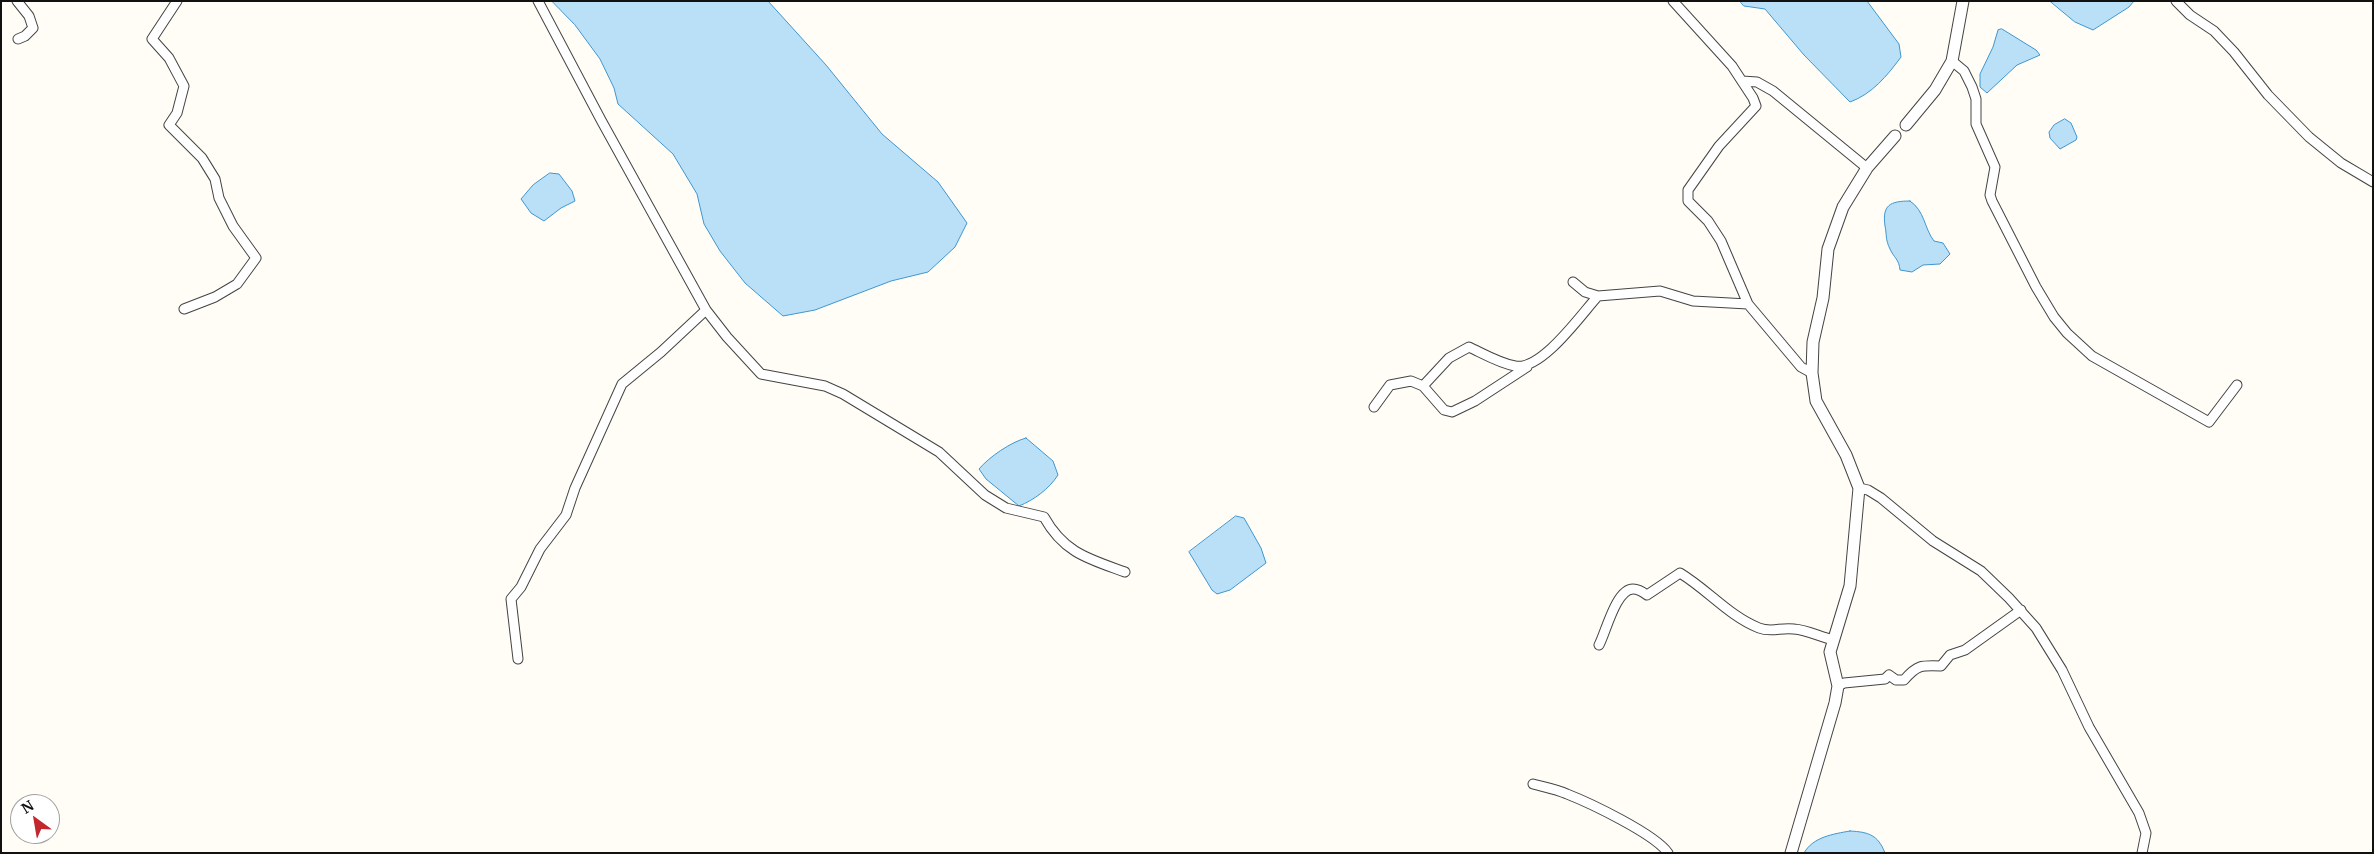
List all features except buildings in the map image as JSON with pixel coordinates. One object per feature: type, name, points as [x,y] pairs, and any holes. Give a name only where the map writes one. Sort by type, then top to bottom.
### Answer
[{"type":"street","points":[[17,1],[29,16],[33,28],[25,36],[18,39]]},
{"type":"street","points":[[177,1],[152,39],[169,58],[184,86],[178,113],[169,125],[202,158],[215,179],[219,198],[233,226],[256,258],[237,284],[215,297],[184,309]]},
{"type":"street","points":[[538,1],[706,310],[727,337],[761,374],[826,386],[843,394],[939,452],[985,495],[1006,508],[1044,517],[1068,548],[1082,556],[1126,572]]},
{"type":"street","points":[[1673,1],[1683,10],[1742,81],[1756,106],[1718,146],[1688,190],[1688,201],[1708,221],[1720,241],[1748,304],[1801,367],[1812,373]]},
{"type":"street","points":[[1906,126],[1935,90],[1952,61],[1962,1]]},
{"type":"street","points":[[2176,1],[2190,15],[2214,31],[2268,94],[2309,137],[2341,163],[2373,182]]},
{"type":"street","points":[[1952,61],[1964,71],[1976,99],[1976,124],[1995,167],[1990,195],[1992,201],[2036,287],[2054,317],[2067,333],[2092,356],[2209,422],[2237,385]]},
{"type":"street","points":[[1742,81],[1757,82],[1773,91],[1867,168]]},
{"type":"street","points":[[1791,853],[1835,703],[1838,686],[1830,652],[1850,586],[1859,488],[1846,455],[1816,401],[1812,373],[1813,342],[1823,298],[1828,249],[1843,207],[1867,168],[1895,136]]},
{"type":"street","points":[[1573,282],[1585,292],[1598,296],[1660,291],[1693,301],[1748,304]]},
{"type":"street","points":[[1374,407],[1390,385],[1411,381],[1423,386],[1444,410],[1452,412],[1475,401],[1535,361],[1559,342],[1598,296]]},
{"type":"street","points":[[518,659],[511,599],[521,587],[540,549],[566,515],[575,488],[622,384],[661,352],[706,310]]},
{"type":"street","points":[[1423,386],[1448,358],[1469,347],[1491,358],[1518,367],[1535,361]]},
{"type":"street","points":[[1859,488],[1868,490],[1881,498],[1934,541],[1981,571],[2021,610],[2036,628],[2062,670],[2089,727],[2139,813],[2146,832],[2142,853]]},
{"type":"street","points":[[1599,645],[1619,597],[1629,589],[1634,588],[1647,594],[1680,573],[1697,584],[1725,608],[1760,628],[1772,632],[1791,628],[1808,631],[1834,640]]},
{"type":"street","points":[[1838,686],[1844,683],[1885,679],[1889,675],[1896,680],[1904,680],[1914,668],[1926,665],[1941,666],[1950,655],[1972,645],[2021,610]]},
{"type":"street","points":[[1533,784],[1566,793],[1628,824],[1652,838],[1668,853]]},
{"type":"water","points":[[552,1],[768,1],[826,65],[882,134],[938,182],[967,223],[955,247],[928,272],[891,281],[815,310],[783,316],[745,283],[720,251],[704,224],[697,194],[673,154],[618,104],[614,88],[600,59],[575,25]]},
{"type":"water","points":[[1740,1],[1867,1],[1899,44],[1901,57],[1878,84],[1858,99],[1850,102],[1804,55],[1765,9],[1744,6]]},
{"type":"water","points":[[2050,1],[2134,1],[2129,7],[2093,30],[2075,22]]},
{"type":"water","points":[[2002,29],[2036,50],[2040,55],[2017,65],[1987,93],[1980,87],[1980,74],[1993,47],[1998,30]]},
{"type":"water","points":[[2065,119],[2071,123],[2077,137],[2076,140],[2060,149],[2050,138],[2049,132],[2054,125]]},
{"type":"water","points":[[550,173],[559,174],[572,191],[575,201],[561,208],[544,221],[531,213],[521,199],[533,185]]},
{"type":"water","points":[[1910,201],[1922,215],[1934,241],[1943,243],[1950,254],[1940,264],[1923,265],[1912,272],[1900,270],[1899,263],[1887,242],[1884,219],[1886,209],[1893,203]]},
{"type":"water","points":[[1026,438],[1053,461],[1058,475],[1041,494],[1019,506],[986,479],[979,469],[1001,451]]},
{"type":"water","points":[[1236,516],[1244,518],[1261,548],[1266,563],[1230,590],[1217,594],[1212,590],[1189,552]]},
{"type":"water","points":[[1850,831],[1862,832],[1876,838],[1885,853],[1804,853],[1818,840],[1830,835]]}]
